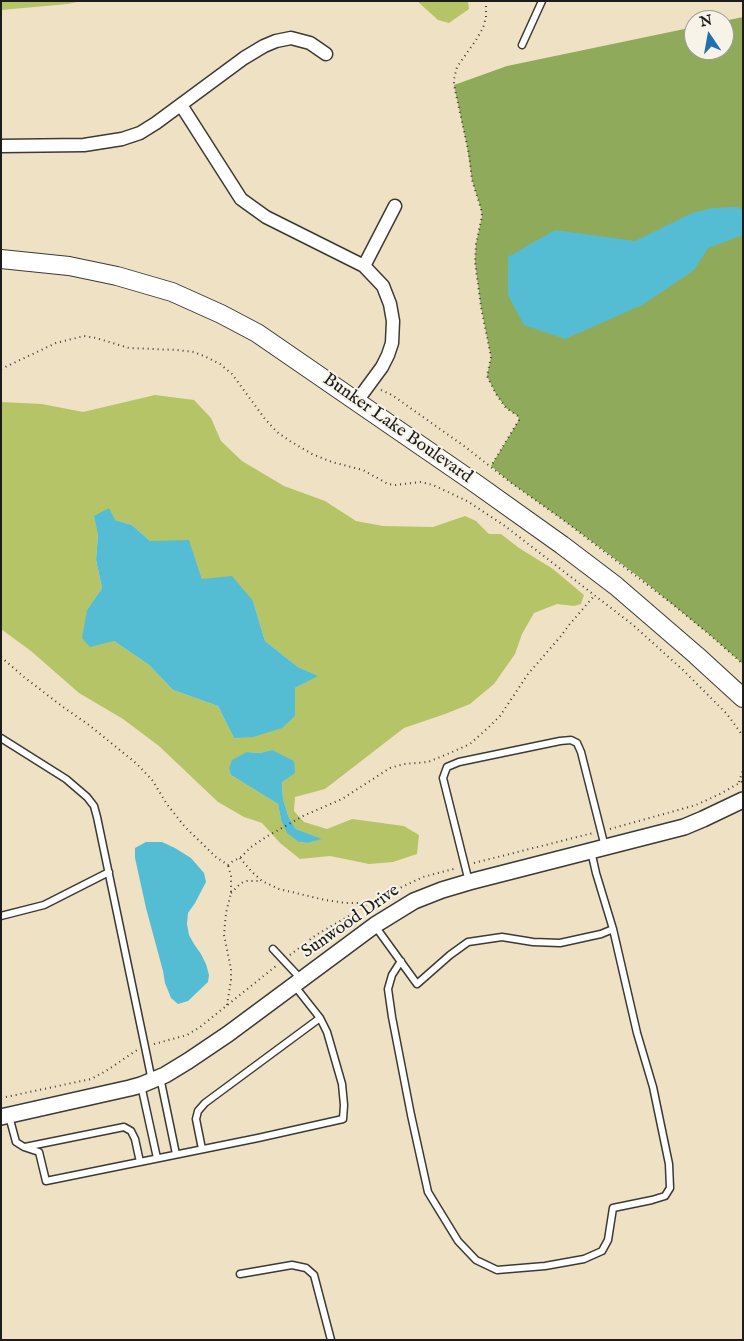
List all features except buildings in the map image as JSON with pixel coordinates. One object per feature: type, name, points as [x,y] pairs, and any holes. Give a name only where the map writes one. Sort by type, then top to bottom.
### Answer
[{"type":"main road","name":"Bunker Lake Boulevard","points":[[1,260],[40,262],[117,276],[172,292],[257,333],[483,489],[616,586],[743,698]]},
{"type":"street","points":[[1,146],[84,145],[122,139],[140,133],[244,58],[276,41],[291,38],[310,43],[326,54]]},
{"type":"street","points":[[181,105],[241,199],[266,218],[364,266],[383,286],[390,304],[393,321],[392,343],[382,367],[357,401]]},
{"type":"street","points":[[364,266],[395,206]]},
{"type":"street","name":"Sunwood Drive","points":[[5,1116],[151,1081],[188,1061],[374,925],[414,900],[469,882],[684,827],[743,800]]},
{"type":"lane","points":[[522,44],[542,1]]},
{"type":"lane","points":[[1,738],[66,779],[87,797],[94,806],[98,817],[151,1081],[157,1158]]},
{"type":"lane","points":[[401,961],[392,975],[388,989],[411,1115],[428,1192],[458,1240],[476,1260],[497,1270],[545,1266],[584,1259],[602,1251],[608,1240],[613,1208],[665,1196],[670,1188],[669,1164],[653,1087],[637,1033],[613,928],[596,873],[598,849],[581,752],[577,743],[571,740],[560,741],[459,762],[447,767],[443,778],[469,882]]},
{"type":"lane","points":[[1,916],[44,905],[109,872]]},
{"type":"lane","points":[[374,925],[417,984],[468,942],[502,937],[533,942],[560,943],[601,934],[613,928]]},
{"type":"lane","points":[[5,1116],[16,1142],[39,1152],[46,1181],[343,1119],[342,1084],[327,1032],[298,982],[273,949]]},
{"type":"lane","points":[[202,1149],[196,1119],[198,1111],[205,1103],[320,1018]]},
{"type":"lane","points":[[151,1081],[176,1154]]},
{"type":"lane","points":[[24,1147],[124,1127],[131,1130],[140,1162]]},
{"type":"lane","points":[[240,1274],[292,1265],[306,1268],[314,1275],[331,1340]]},
{"type":"path","points":[[486,1],[486,17],[483,28],[457,67],[454,79],[469,154],[472,180],[482,216],[476,244],[475,262],[481,307],[491,357],[487,376],[506,408],[518,416],[519,420],[491,466]]},
{"type":"path","points":[[1,369],[56,343],[84,336],[129,348],[194,352],[220,364],[232,374],[265,419],[277,432],[312,454],[332,462],[363,470],[388,484],[421,482],[433,485],[466,501],[505,526],[633,625],[683,670],[727,714],[743,736]]},
{"type":"path","points":[[369,385],[392,395],[491,466],[645,582],[743,664]]},
{"type":"path","points":[[228,865],[266,837],[303,816],[342,799],[390,768],[404,764],[428,762],[470,744],[500,716],[528,674],[595,596]]},
{"type":"path","points":[[1,657],[137,764],[153,781],[166,803],[185,827],[216,858],[228,865],[231,876],[231,893],[224,924],[231,980],[226,1007]]},
{"type":"path","points":[[738,783],[743,770]]},
{"type":"path","points":[[240,858],[262,881]]},
{"type":"path","points":[[231,893],[241,883],[262,881],[286,890],[325,900],[346,903],[369,903]]},
{"type":"path","points":[[1,1098],[90,1079],[106,1071],[137,1050]]},
{"type":"green space","points":[[1,1],[82,1],[1,10]]},
{"type":"green space","points":[[417,1],[468,1],[469,9],[449,23],[438,20]]},
{"type":"green space","points":[[743,17],[743,664],[639,577],[491,466],[519,420],[518,416],[506,408],[487,376],[491,357],[481,307],[475,262],[476,244],[482,216],[472,180],[454,85],[507,66],[684,29],[684,60],[734,60],[734,19]]},
{"type":"green space","points":[[155,395],[194,400],[211,418],[221,441],[242,461],[284,486],[325,501],[356,521],[383,526],[433,527],[465,516],[476,521],[489,534],[501,534],[519,548],[553,569],[584,595],[581,604],[574,606],[557,604],[534,613],[522,634],[515,654],[494,684],[470,704],[404,728],[325,789],[295,797],[294,811],[304,822],[327,829],[352,819],[404,826],[419,835],[417,854],[393,862],[369,864],[330,856],[300,859],[280,843],[262,823],[244,817],[218,802],[159,746],[123,719],[79,693],[31,651],[1,629],[1,402],[42,404],[83,412]],"holes":[[[115,520],[132,525],[150,541],[189,541],[202,579],[253,601],[265,641],[298,667],[317,676],[295,688],[295,716],[234,738],[218,706],[173,690],[149,665],[114,641],[87,610],[102,588],[96,560],[98,534]],[[272,750],[282,782],[283,799],[289,818],[296,829],[321,839],[308,843],[299,842],[281,820],[278,804],[231,775],[229,769],[247,752],[260,753]]]},
{"type":"water","points":[[737,207],[743,210],[743,235],[708,248],[694,270],[642,305],[565,339],[524,325],[508,295],[508,257],[555,230],[635,241],[692,213],[713,208]]},
{"type":"water","points":[[109,508],[115,520],[132,525],[150,541],[189,540],[202,579],[232,576],[253,601],[265,641],[298,667],[318,676],[295,688],[295,716],[282,728],[253,737],[234,738],[218,706],[173,690],[149,665],[114,641],[90,647],[82,638],[87,610],[102,588],[96,560],[98,534],[94,516]]},
{"type":"water","points":[[272,750],[294,761],[295,773],[282,782],[283,799],[289,818],[296,829],[322,839],[308,843],[299,842],[287,833],[281,820],[278,804],[231,775],[229,769],[232,760],[247,752],[260,753]]},
{"type":"water","points":[[146,842],[162,842],[191,858],[204,873],[206,882],[188,913],[187,924],[189,935],[206,964],[209,975],[208,982],[188,1001],[178,1004],[171,998],[165,983],[135,858],[135,848]]}]
